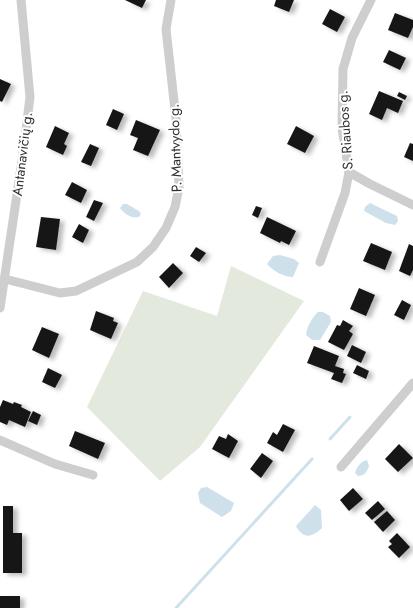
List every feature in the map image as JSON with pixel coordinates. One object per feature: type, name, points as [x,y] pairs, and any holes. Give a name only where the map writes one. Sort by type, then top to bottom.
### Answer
[{"type":"street","name":"Antanavičių g.","points":[[0,308],[30,97],[20,0]]},
{"type":"street","name":"P. Mantvydo g.","points":[[5,278],[60,293],[76,290],[137,262],[154,247],[166,228],[175,207],[179,187],[176,119],[166,29],[171,0]]},
{"type":"street","name":"S. Riaubos g.","points":[[320,262],[345,192],[349,172],[342,128],[343,69],[352,38],[371,0]]},
{"type":"street","points":[[349,172],[413,205]]},
{"type":"street","points":[[341,467],[413,383]]},
{"type":"street","points":[[0,440],[54,464],[92,475]]},
{"type":"shaded area","points":[[370,203],[397,216],[398,221],[395,225],[386,223],[364,211],[365,207]]},
{"type":"shaded area","points":[[123,204],[127,204],[139,211],[141,214],[139,217],[128,216],[120,208]]},
{"type":"shaded area","points":[[280,255],[294,259],[299,263],[293,277],[279,273],[267,264],[273,256]]},
{"type":"shaded area","points":[[231,266],[304,301],[200,447],[160,481],[87,407],[143,291],[217,316]]},
{"type":"shaded area","points":[[318,312],[323,312],[330,316],[331,322],[320,340],[312,340],[306,335],[309,325]]},
{"type":"shaded area","points":[[367,460],[369,466],[367,470],[364,474],[358,476],[355,473],[356,469],[361,463]]},
{"type":"shaded area","points":[[207,487],[234,503],[231,511],[222,517],[200,503],[198,493],[201,488]]},
{"type":"shaded area","points":[[315,505],[321,510],[322,528],[308,536],[302,533],[296,526]]},
{"type":"building","points":[[125,0],[146,0],[142,8]]},
{"type":"building","points":[[276,0],[294,0],[289,12],[274,6]]},
{"type":"building","points":[[330,9],[345,17],[337,32],[322,24]]},
{"type":"building","points":[[395,13],[413,20],[413,27],[408,38],[388,30]]},
{"type":"building","points":[[389,50],[406,58],[400,70],[383,62]]},
{"type":"building","points":[[0,79],[11,84],[2,102],[0,101]]},
{"type":"building","points":[[379,91],[403,101],[398,113],[387,108],[382,120],[369,114]]},
{"type":"building","points":[[399,92],[407,96],[405,100],[397,96]]},
{"type":"building","points":[[113,109],[124,114],[117,130],[106,125]]},
{"type":"building","points":[[136,120],[160,130],[148,156],[133,150],[138,138],[130,135]]},
{"type":"building","points":[[55,126],[69,133],[64,144],[67,146],[63,155],[46,147]]},
{"type":"building","points":[[296,126],[314,136],[305,153],[287,144]]},
{"type":"building","points":[[410,143],[413,144],[413,161],[404,157]]},
{"type":"building","points":[[90,144],[99,148],[91,166],[81,162]]},
{"type":"building","points":[[72,182],[87,190],[81,203],[65,195]]},
{"type":"building","points":[[94,200],[103,203],[94,221],[86,217]]},
{"type":"building","points":[[256,206],[262,208],[258,218],[252,215]]},
{"type":"building","points":[[41,217],[60,219],[56,250],[36,247]]},
{"type":"building","points":[[267,217],[296,231],[289,245],[281,241],[280,243],[260,233]]},
{"type":"building","points":[[79,224],[89,230],[83,243],[72,237]]},
{"type":"building","points":[[371,243],[392,252],[385,270],[363,261]]},
{"type":"building","points":[[409,244],[413,246],[413,270],[410,276],[399,271]]},
{"type":"building","points":[[196,247],[206,253],[199,262],[190,256]]},
{"type":"building","points":[[173,263],[183,273],[169,288],[159,277]]},
{"type":"building","points":[[359,288],[375,295],[366,316],[350,309]]},
{"type":"building","points":[[402,300],[411,305],[404,320],[394,315]]},
{"type":"building","points":[[96,311],[114,318],[113,321],[118,323],[111,339],[90,330]]},
{"type":"building","points":[[343,320],[353,326],[349,331],[353,334],[344,350],[328,342],[337,325],[340,326]]},
{"type":"building","points":[[42,327],[59,334],[49,358],[32,350]]},
{"type":"building","points":[[352,345],[366,352],[361,363],[347,356]]},
{"type":"building","points":[[314,346],[339,356],[335,366],[344,369],[343,373],[346,374],[342,383],[331,379],[334,373],[307,363]]},
{"type":"building","points":[[357,365],[369,371],[366,379],[353,373]]},
{"type":"building","points":[[48,368],[62,375],[55,388],[42,382]]},
{"type":"building","points":[[3,400],[13,404],[14,402],[22,405],[21,407],[31,412],[25,427],[9,420],[7,425],[0,422],[0,407]]},
{"type":"building","points":[[33,411],[41,415],[37,425],[28,421]]},
{"type":"building","points":[[283,424],[295,430],[283,452],[267,443],[273,432],[277,435]]},
{"type":"building","points":[[75,431],[105,443],[98,459],[69,446]]},
{"type":"building","points":[[228,434],[238,441],[229,458],[212,449],[219,436],[226,439]]},
{"type":"building","points":[[399,444],[413,458],[398,472],[385,459]]},
{"type":"building","points":[[262,453],[273,461],[261,478],[250,469]]},
{"type":"building","points":[[353,488],[363,499],[349,511],[340,500]]},
{"type":"building","points":[[378,501],[385,509],[372,520],[365,513]]},
{"type":"building","points":[[3,506],[13,506],[13,533],[22,533],[22,573],[3,573]]},
{"type":"building","points":[[387,511],[395,520],[383,532],[374,522]]},
{"type":"building","points":[[397,533],[410,547],[399,558],[388,547],[392,544],[389,541]]},
{"type":"building","points":[[0,596],[20,596],[20,608],[0,608]]},
{"type":"waterway","points":[[330,439],[350,417]]},
{"type":"waterway","points":[[176,608],[312,459]]}]
